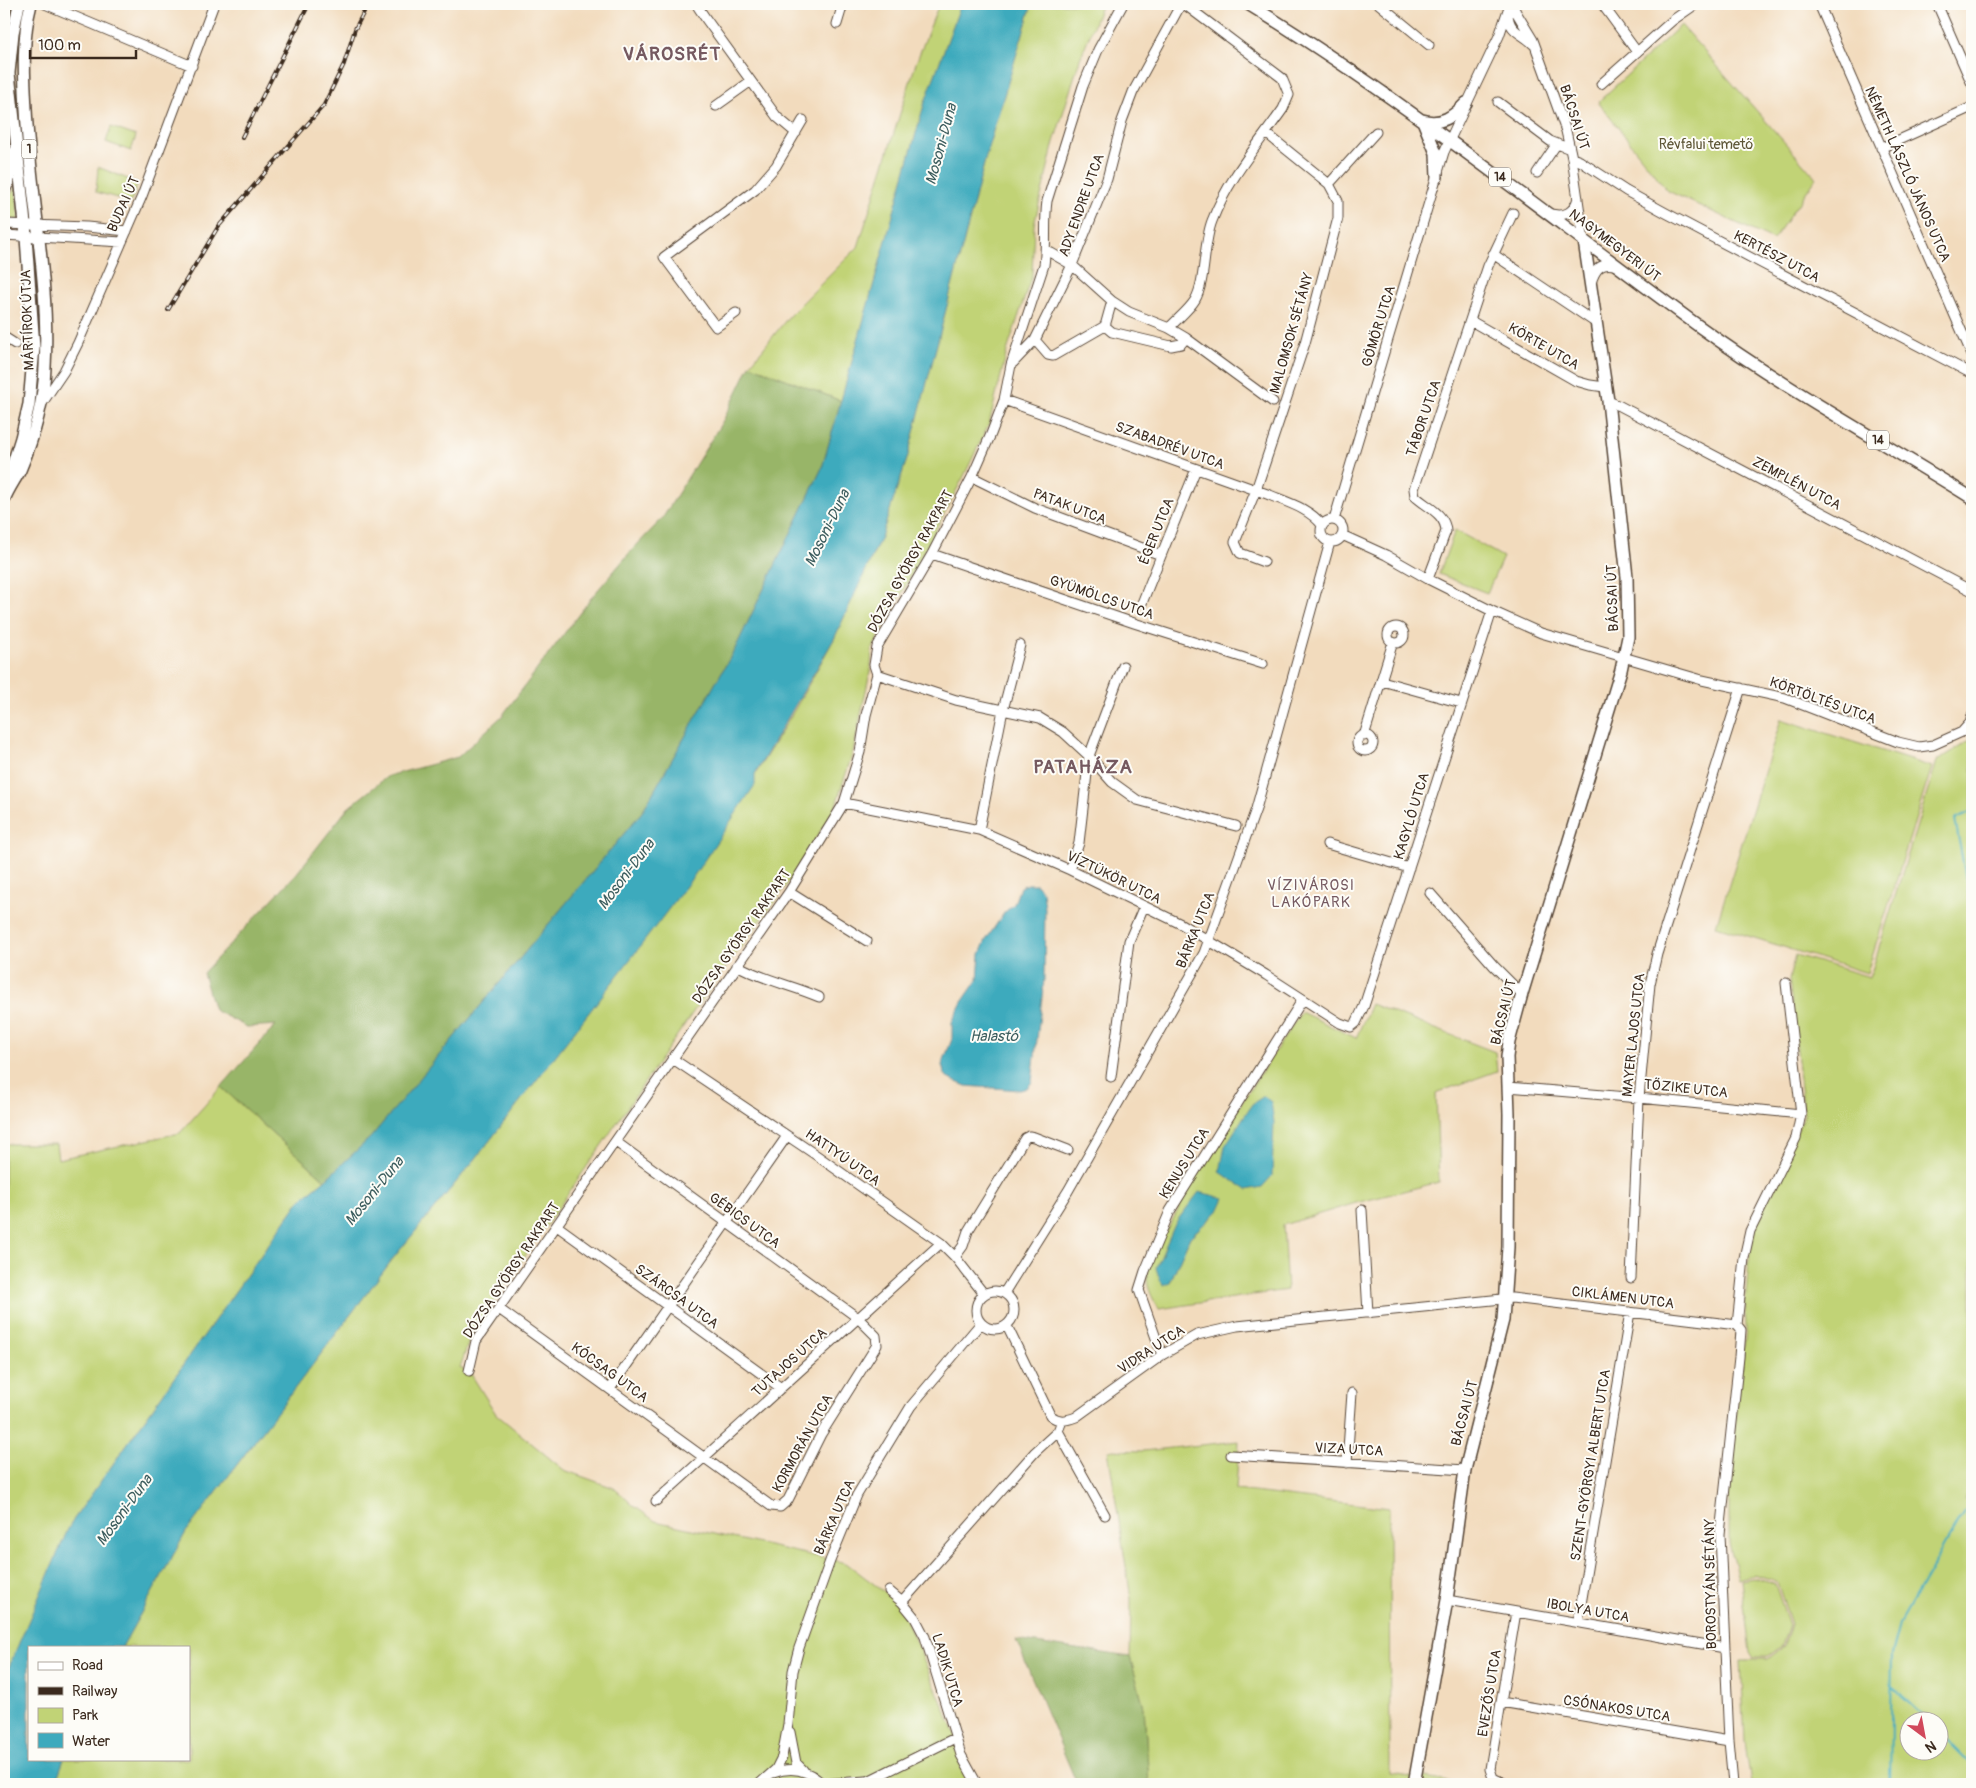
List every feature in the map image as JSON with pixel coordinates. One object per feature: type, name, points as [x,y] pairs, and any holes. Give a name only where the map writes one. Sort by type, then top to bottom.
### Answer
[{"type":"main road","name":"1","points":[[19,4],[13,33],[9,73],[16,138],[32,230]]},
{"type":"main road","name":"1","points":[[31,4],[26,32],[24,73],[32,230]]},
{"type":"main road","name":"NAGYMEGYERI ÚT","points":[[1248,4],[1350,69],[1420,119],[1700,327],[1776,378],[1972,498]]},
{"type":"main road","points":[[1420,119],[1424,121],[1441,121],[1456,113],[1466,103]]},
{"type":"main road","points":[[1420,119],[1436,153],[1437,177]]},
{"type":"main road","name":"MÁRTÍROK ÚTJA","points":[[4,500],[19,472],[31,441],[40,408],[45,368],[46,325],[32,230]]},
{"type":"main road","name":"MÁRTÍROK ÚTJA","points":[[10,486],[11,470],[21,438],[28,404],[33,367],[32,230]]},
{"type":"main road","name":"BÁCSAI ÚT","points":[[1414,1784],[1447,1600],[1465,1470],[1499,1340],[1506,1298],[1509,1042],[1624,657],[1628,637],[1627,577],[1608,401],[1584,241]]},
{"type":"street","points":[[45,4],[192,66]]},
{"type":"street","name":"BUDAI ÚT","points":[[40,408],[64,371],[78,343],[149,181],[214,4]]},
{"type":"street","points":[[837,24],[842,4]]},
{"type":"street","name":"DÓZSA GYÖRGY RAKPART","points":[[469,1372],[476,1342],[789,892],[844,803],[860,752],[866,715],[877,674],[874,665],[877,647],[932,554],[972,477],[1004,400],[1011,365],[1044,265],[1047,202],[1083,86],[1098,50],[1123,4]]},
{"type":"street","points":[[1169,328],[1194,300],[1200,287],[1203,258],[1211,223],[1231,180],[1283,109],[1289,95],[1282,78],[1182,4]]},
{"type":"street","name":"ADY ENDRE UTCA","points":[[1182,4],[1132,92],[1122,121],[1107,179],[1072,265],[1112,301],[1129,312],[1169,328],[1186,338],[1273,402]]},
{"type":"street","points":[[1379,4],[1429,45]]},
{"type":"street","points":[[1602,4],[1637,52]]},
{"type":"street","points":[[1601,84],[1673,20],[1696,4]]},
{"type":"street","name":"NÉMETH LÁSZLÓ JÁNOS UTCA","points":[[1819,4],[1972,356]]},
{"type":"street","points":[[1937,4],[1972,84]]},
{"type":"street","points":[[700,5],[777,117],[796,133]]},
{"type":"street","points":[[1510,6],[1510,24],[1515,32],[1526,37],[1536,47]]},
{"type":"street","name":"GÖMÖR UTCA","points":[[1334,520],[1449,141],[1495,44],[1510,6]]},
{"type":"street","name":"BÁCSAI ÚT","points":[[1510,6],[1530,34],[1536,47],[1571,154],[1584,241]]},
{"type":"street","points":[[1495,44],[1505,35],[1515,32]]},
{"type":"street","points":[[716,106],[751,81]]},
{"type":"street","points":[[1498,102],[1556,145],[1537,172]]},
{"type":"street","points":[[1881,148],[1972,107]]},
{"type":"street","points":[[736,313],[716,327],[664,257],[755,190],[776,166],[803,120]]},
{"type":"street","points":[[1329,184],[1376,132]]},
{"type":"street","name":"MALOMSOK SÉTÁNY","points":[[1264,562],[1240,553],[1235,542],[1256,490],[1305,343],[1338,218],[1338,201],[1329,184],[1266,133]]},
{"type":"street","points":[[4,194],[10,180],[16,138]]},
{"type":"street","name":"KERTÉSZ UTCA","points":[[1556,145],[1666,213],[1972,374]]},
{"type":"street","points":[[1550,214],[1564,215],[1570,213],[1578,198]]},
{"type":"street","name":"TÁBOR UTCA","points":[[1428,579],[1446,531],[1446,523],[1442,517],[1414,496],[1414,489],[1493,254],[1513,213]]},
{"type":"street","points":[[4,224],[32,230],[122,242]]},
{"type":"street","points":[[4,235],[32,230],[126,231]]},
{"type":"street","points":[[1011,365],[1035,340],[1072,265],[1046,250]]},
{"type":"street","points":[[1493,254],[1596,323]]},
{"type":"street","points":[[1591,286],[1594,273],[1599,267],[1612,264],[1621,268]]},
{"type":"street","points":[[1035,340],[1048,355],[1053,356],[1105,326],[1112,301]]},
{"type":"street","name":"KÖRTE UTCA","points":[[1471,321],[1576,381],[1605,387]]},
{"type":"street","points":[[1105,326],[1112,332],[1171,346],[1181,344],[1186,338]]},
{"type":"street","points":[[4,337],[14,344]]},
{"type":"street","name":"SZABADRÉV UTCA","points":[[1004,400],[1256,490],[1316,516],[1322,525]]},
{"type":"street","name":"ZEMPLÉN UTCA","points":[[1608,401],[1972,591]]},
{"type":"street","name":"ÉGER UTCA","points":[[1142,604],[1196,469]]},
{"type":"street","name":"PATAK UTCA","points":[[972,477],[1035,508],[1161,556]]},
{"type":"street","points":[[1328,520],[1334,520],[1342,525],[1343,531],[1336,541],[1330,542],[1322,535],[1322,525],[1328,520]]},
{"type":"street","points":[[1342,535],[1386,555],[1428,579],[1492,611],[1549,635],[1624,657]]},
{"type":"street","name":"BÁRKA UTCA","points":[[1004,1292],[1068,1191],[1188,982],[1209,941],[1256,808],[1330,542]]},
{"type":"street","name":"GYÜMÖLCS UTCA","points":[[932,554],[1134,623],[1264,664]]},
{"type":"street","name":"KAGYLÓ UTCA","points":[[1351,1027],[1356,1023],[1364,1006],[1492,611]]},
{"type":"street","points":[[1364,736],[1394,642]]},
{"type":"street","points":[[979,830],[1003,710],[1020,645]]},
{"type":"street","name":"KÖRTÖLTÉS UTCA","points":[[1624,657],[1702,680],[1785,698],[1876,735],[1919,747],[1933,745],[1957,736],[1966,728],[1972,716]]},
{"type":"street","points":[[1070,870],[1079,843],[1089,756],[1123,666]]},
{"type":"street","points":[[877,674],[956,700],[1040,718],[1064,732],[1112,782],[1137,800],[1236,826]]},
{"type":"street","points":[[1382,681],[1461,703]]},
{"type":"street","name":"MAYER LAJOS UTCA","points":[[1632,1278],[1639,1098],[1650,984],[1657,954],[1741,688]]},
{"type":"street","name":"VÍZTÜKÖR UTCA","points":[[844,803],[979,830],[1070,870],[1181,924],[1340,1023],[1351,1027]]},
{"type":"street","points":[[1326,844],[1409,868]]},
{"type":"street","points":[[789,892],[867,941]]},
{"type":"street","points":[[1430,893],[1494,966],[1522,994]]},
{"type":"street","points":[[1111,1077],[1129,941],[1144,906]]},
{"type":"street","points":[[737,965],[748,972],[819,997]]},
{"type":"street","name":"BOROSTYÁN SÉTÁNY","points":[[1733,1784],[1729,1741],[1720,1534],[1739,1357],[1741,1330],[1737,1325],[1744,1258],[1750,1230],[1780,1174],[1796,1138],[1801,1114],[1786,983]]},
{"type":"street","name":"KENUS UTCA","points":[[1162,1355],[1139,1290],[1145,1270],[1170,1211],[1303,999]]},
{"type":"street","name":"HATTYÚ UTCA","points":[[673,1059],[941,1244],[955,1257],[984,1294]]},
{"type":"street","name":"TŐZIKE UTCA","points":[[1508,1087],[1801,1114]]},
{"type":"street","points":[[610,1389],[787,1136]]},
{"type":"street","points":[[955,1257],[963,1246],[968,1231],[1025,1138],[1029,1136],[1034,1137],[1068,1150]]},
{"type":"street","name":"GÉBICS UTCA","points":[[616,1142],[858,1318]]},
{"type":"street","points":[[1362,1210],[1368,1313]]},
{"type":"street","name":"SZÁRCSA UTCA","points":[[557,1226],[781,1388]]},
{"type":"street","name":"TUTAJOS UTCA","points":[[656,1501],[941,1244]]},
{"type":"street","points":[[992,1291],[1004,1292],[1014,1306],[1013,1318],[1007,1326],[998,1329],[992,1329],[981,1324],[975,1313],[978,1301],[984,1294],[992,1291]]},
{"type":"street","name":"VIDRA UTCA","points":[[1062,1421],[1076,1417],[1162,1355],[1197,1336],[1237,1326],[1506,1298]]},
{"type":"street","name":"CIKLÁMEN UTCA","points":[[1506,1298],[1737,1325]]},
{"type":"street","name":"KÓCSAG UTCA","points":[[499,1309],[704,1458]]},
{"type":"street","name":"SZENT-GYÖRGYI ALBERT UTCA","points":[[1578,1622],[1630,1312]]},
{"type":"street","name":"KORMORÁN UTCA","points":[[704,1458],[771,1506],[780,1507],[788,1500],[820,1434],[877,1345],[876,1336],[858,1318]]},
{"type":"street","name":"BÁRKA UTCA","points":[[788,1724],[793,1671],[806,1625],[857,1495],[911,1406],[981,1324]]},
{"type":"street","points":[[902,1602],[1034,1452],[1058,1431],[1062,1421],[1054,1419],[1050,1414],[1007,1326]]},
{"type":"street","points":[[1347,1463],[1352,1394]]},
{"type":"street","points":[[1058,1431],[1105,1515]]},
{"type":"street","name":"VIZA UTCA","points":[[1232,1455],[1465,1470]]},
{"type":"street","name":"LADIK UTCA","points":[[889,1591],[902,1602],[915,1618],[925,1637],[955,1738],[977,1784]]},
{"type":"street","name":"IBOLYA UTCA","points":[[1447,1600],[1725,1648]]},
{"type":"street","name":"EVEZŐS UTCA","points":[[1506,1784],[1493,1778],[1490,1769],[1516,1612]]},
{"type":"street","name":"CSÓNAKOS UTCA","points":[[1501,1702],[1729,1741]]},
{"type":"street","points":[[788,1724],[796,1763],[822,1784],[864,1783],[955,1738]]},
{"type":"street","points":[[759,1784],[776,1769],[782,1757],[788,1724]]},
{"type":"street","points":[[768,1776],[789,1769],[805,1772]]},
{"type":"green space","points":[[4,4],[12,4],[13,7],[7,33],[4,75]]},
{"type":"green space","points":[[939,4],[961,4],[924,105],[841,401],[750,365],[790,315],[858,247],[916,63]]},
{"type":"green space","points":[[1032,4],[1102,4],[1080,59],[1054,142],[1034,225],[1032,275],[1007,351],[989,424],[964,476],[872,650],[871,667],[853,752],[835,808],[782,892],[698,1005],[471,1335],[460,1368],[469,1371],[496,1414],[564,1470],[614,1488],[655,1521],[846,1563],[899,1603],[977,1784],[55,1784],[64,1760],[190,1760],[190,1646],[123,1646],[186,1532],[395,1256],[477,1157],[693,877],[795,709],[834,639],[881,537],[907,459],[990,141]]},
{"type":"green space","name":"Révfalui temető","points":[[1681,25],[1816,178],[1773,240],[1668,191],[1598,102]]},
{"type":"green space","points":[[4,104],[9,164],[4,193],[7,170],[4,157]]},
{"type":"green space","points":[[111,127],[136,136],[131,151],[106,142]]},
{"type":"green space","points":[[98,167],[138,183],[131,202],[96,192]]},
{"type":"green space","points":[[16,186],[19,220],[4,219],[4,206]]},
{"type":"green space","points":[[750,365],[841,401],[822,468],[735,649],[642,812],[371,1137],[325,1180],[221,1087],[276,1025],[247,1027],[214,1010],[203,973],[297,873],[348,808],[388,776],[458,757],[502,716],[591,598],[632,550],[662,519],[724,419]]},
{"type":"green space","points":[[1455,530],[1503,557],[1487,593],[1439,574]]},
{"type":"green space","points":[[1781,719],[1932,767],[1867,973],[1716,926]]},
{"type":"green space","points":[[1972,739],[1972,1481],[1964,1500],[1972,1504],[1972,1784],[1751,1784],[1745,1742],[1741,1660],[1768,1660],[1784,1647],[1791,1624],[1777,1582],[1753,1575],[1738,1579],[1729,1543],[1729,1480],[1746,1328],[1745,1302],[1752,1232],[1804,1115],[1789,979],[1795,955],[1870,977],[1937,761]]},
{"type":"green space","points":[[1371,1004],[1495,1052],[1497,1071],[1436,1093],[1439,1182],[1356,1203],[1283,1225],[1287,1290],[1159,1309],[1151,1295],[1147,1280],[1148,1270],[1153,1257],[1187,1192],[1218,1140],[1301,1012],[1356,1038]],"holes":[[[1218,1211],[1190,1237],[1170,1282],[1156,1268]]]},
{"type":"green space","points":[[221,1087],[325,1180],[300,1200],[74,1519],[4,1678],[4,1144],[56,1144],[58,1159],[180,1133]]},
{"type":"green space","points":[[1239,1441],[1236,1490],[1389,1508],[1390,1773],[1464,1784],[1149,1784],[1144,1707],[1130,1657],[1131,1599],[1108,1450],[1143,1451]]},
{"type":"green space","points":[[1753,1578],[1775,1584],[1789,1625],[1782,1647],[1767,1658],[1754,1658],[1750,1652],[1741,1580]]},
{"type":"green space","points":[[1016,1640],[1130,1657],[1144,1707],[1149,1784],[1077,1784]]},
{"type":"water","name":"Mosoni-Duna","points":[[961,4],[1032,4],[990,141],[907,459],[881,537],[834,639],[755,774],[755,785],[693,877],[639,948],[477,1157],[395,1256],[186,1532],[123,1646],[28,1646],[28,1760],[64,1760],[55,1784],[4,1784],[4,1678],[74,1519],[300,1200],[325,1180],[371,1137],[642,812],[735,649],[822,468],[924,105]]},
{"type":"water","name":"Halastó","points":[[1036,884],[1043,892],[1045,908],[1044,980],[1032,1082],[1027,1088],[1020,1090],[966,1086],[949,1079],[944,1073],[942,1065],[952,1039],[952,1022],[962,1002],[978,979],[980,954],[986,940],[1004,913],[1014,904],[1020,887]]},
{"type":"water","points":[[1264,1096],[1271,1102],[1274,1122],[1272,1176],[1262,1187],[1247,1190],[1220,1172],[1225,1146],[1252,1104]]},
{"type":"water","points":[[1199,1192],[1224,1198],[1218,1211],[1190,1237],[1170,1282],[1164,1285],[1156,1268],[1176,1222]]},
{"type":"waterway","points":[[1972,811],[1955,819],[1972,912]]},
{"type":"waterway","points":[[1890,1784],[1892,1654],[1900,1624],[1972,1497]]},
{"type":"waterway","points":[[1892,1686],[1917,1710]]},
{"type":"waterway","points":[[1948,1741],[1972,1765]]},
{"type":"railway","points":[[242,137],[309,4]]},
{"type":"railway","points":[[168,310],[218,227],[324,105],[344,64],[355,29],[368,4]]},
{"type":"district","name":"VÁROSRÉT","points":[[672,53]]},
{"type":"district","name":"PATAHÁZA","points":[[1083,766]]},
{"type":"district","name":"VÍZIVÁROSI LAKÓPARK","points":[[1311,894]]}]
